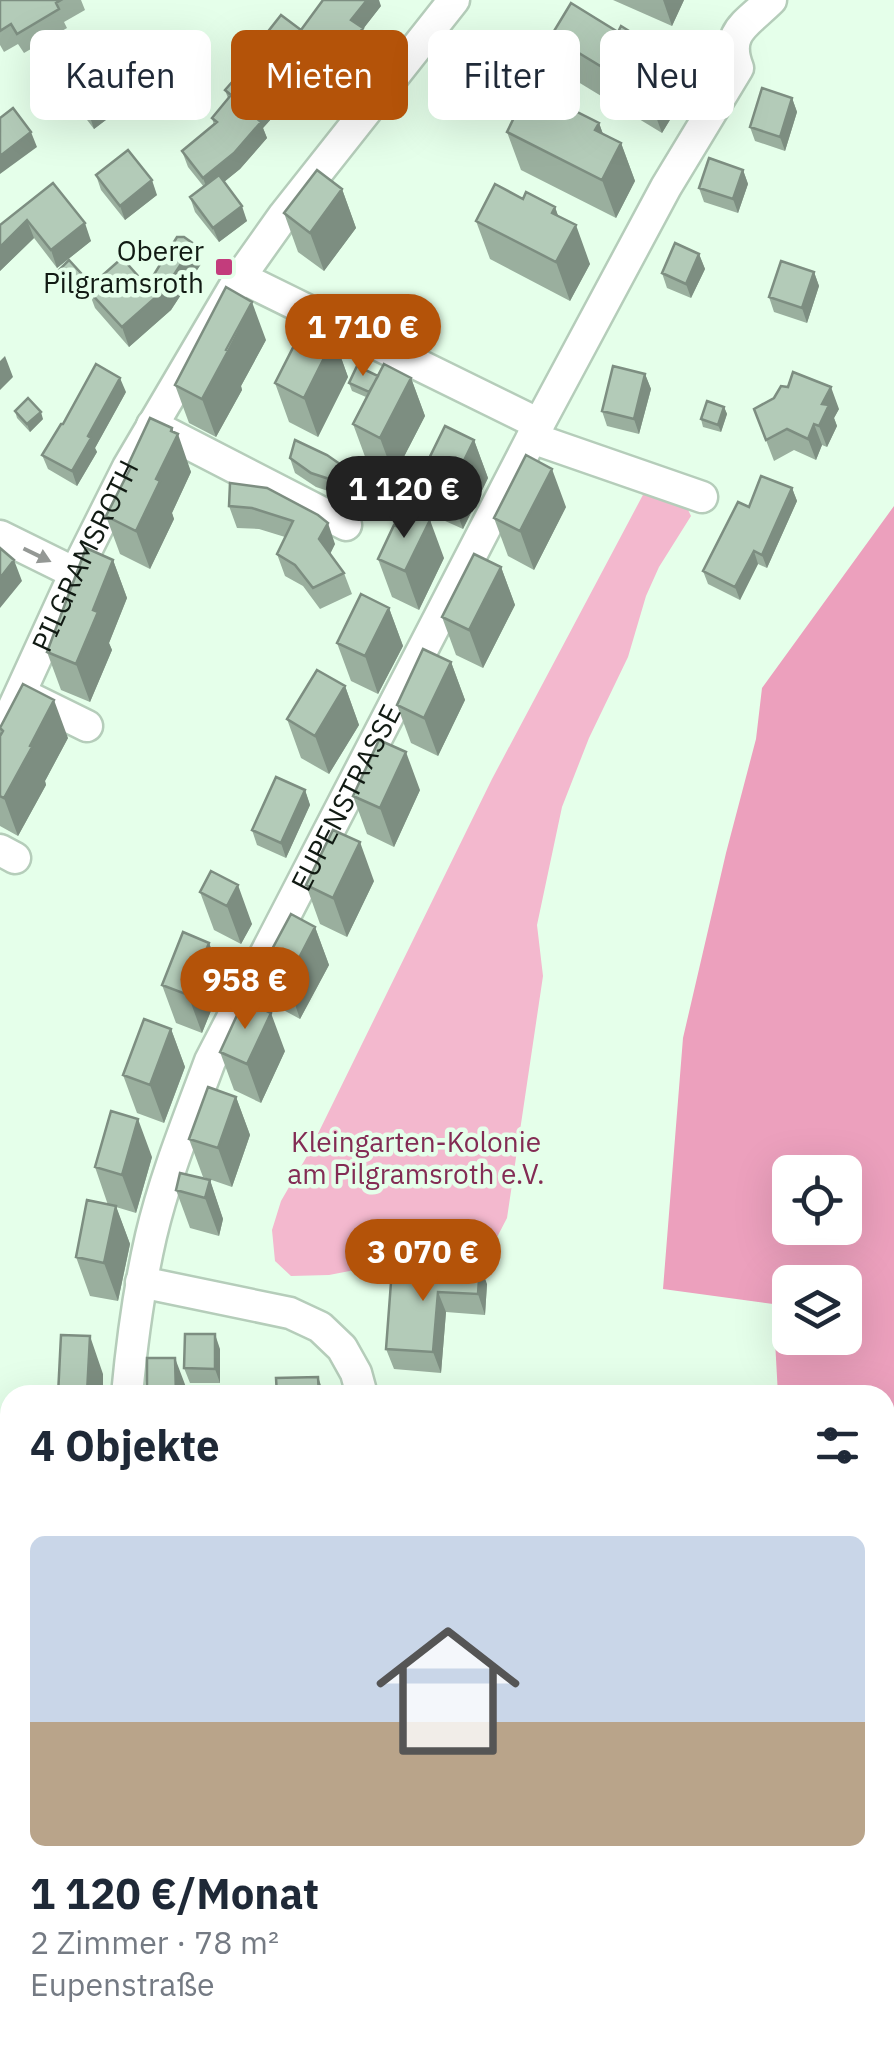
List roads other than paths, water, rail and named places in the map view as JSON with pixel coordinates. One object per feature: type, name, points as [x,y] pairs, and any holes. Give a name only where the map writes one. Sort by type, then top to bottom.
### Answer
[{"type":"street","name":"EUPENSTRASSE","points":[[128,1385],[132,1336],[152,1232],[210,1061],[536,431],[666,188],[738,68],[732,46],[734,37],[771,0]]},
{"type":"street","name":"PILGRAMSROTH","points":[[0,737],[75,573],[152,425],[240,277],[441,8]]},
{"type":"street","points":[[240,277],[536,431],[702,497]]},
{"type":"street","points":[[152,425],[346,525]]},
{"type":"street","points":[[0,536],[75,573]]},
{"type":"street","points":[[21,694],[87,726]]},
{"type":"street","points":[[141,1282],[290,1313],[320,1327],[342,1348],[359,1385]]},
{"type":"place","name":"Oberer Pilgramsroth","points":[[224,267]]},
{"type":"park label","name":"Kleingarten-Kolonie am Pilgramsroth e.V.","points":[[416,1158]]}]
